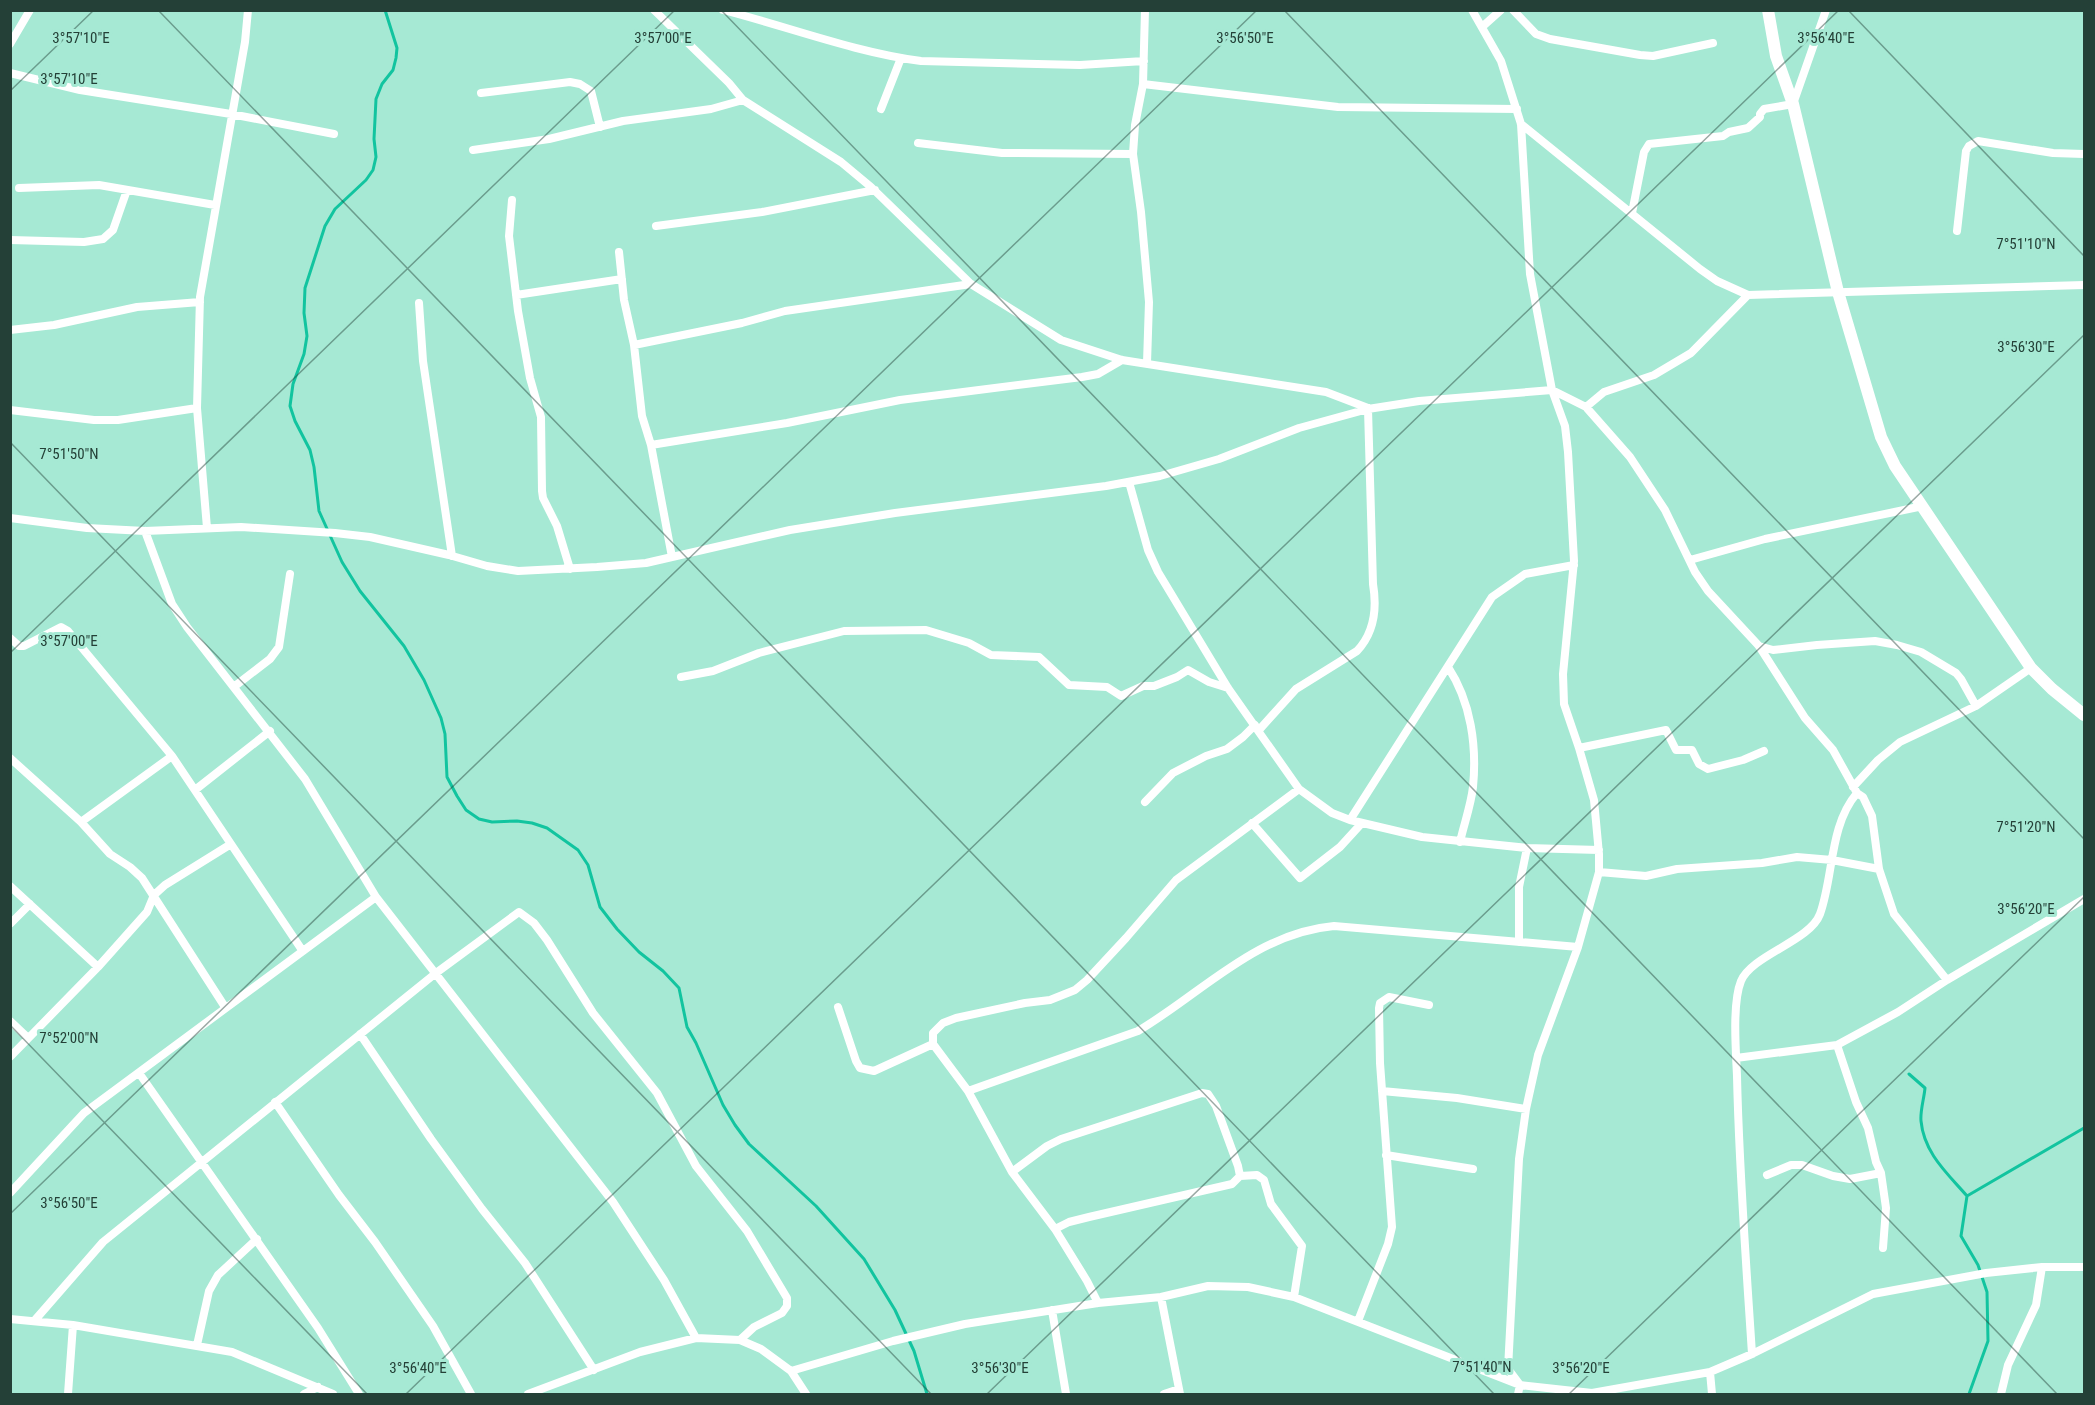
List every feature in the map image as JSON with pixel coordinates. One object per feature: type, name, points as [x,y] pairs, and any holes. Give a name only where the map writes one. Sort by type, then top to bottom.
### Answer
[{"type":"street","points":[[10,44],[30,10]]},
{"type":"street","points":[[207,528],[197,408],[200,302],[245,42],[248,10]]},
{"type":"street","points":[[654,10],[729,83],[743,100],[841,162],[874,190],[971,284],[1062,340],[1122,360],[1326,392],[1368,409]]},
{"type":"street","points":[[723,10],[901,58],[921,61],[1080,65],[1144,61]]},
{"type":"street","points":[[1145,10],[1143,84],[1135,125],[1133,154],[1149,302],[1147,363]]},
{"type":"street","points":[[1472,10],[1501,61],[1521,124],[1530,274],[1552,390],[1565,426],[1568,452],[1574,565],[1563,674],[1563,704],[1580,748],[1594,800],[1599,850],[1599,872],[1578,947],[1538,1055],[1526,1109],[1519,1159],[1508,1369],[1520,1385],[1518,1395]]},
{"type":"street","points":[[1482,27],[1501,10]]},
{"type":"street","points":[[1513,10],[1536,34],[1550,39],[1640,55],[1653,56],[1713,43]]},
{"type":"street","points":[[1768,10],[1776,56],[1793,104],[1838,292],[1881,436],[1895,466],[2031,668],[2085,716]]},
{"type":"street","points":[[1793,104],[1826,10]]},
{"type":"street","points":[[881,109],[901,58]]},
{"type":"street","points":[[10,73],[80,90],[175,107],[231,114],[334,134]]},
{"type":"street","points":[[481,93],[570,82],[580,84],[591,91],[600,127]]},
{"type":"street","points":[[1143,84],[1338,107],[1516,109]]},
{"type":"street","points":[[473,150],[549,139],[623,121],[711,110],[743,100]]},
{"type":"street","points":[[1632,213],[1644,152],[1649,144],[1723,136],[1729,132],[1748,128],[1760,117],[1764,109],[1793,104]]},
{"type":"street","points":[[1521,124],[1700,269],[1717,281],[1748,295],[2085,285]]},
{"type":"street","points":[[1957,231],[1966,151],[1973,144],[1978,141],[2053,153],[2085,154]]},
{"type":"street","points":[[918,143],[1002,153],[1133,154]]},
{"type":"street","points":[[19,188],[99,185],[215,205]]},
{"type":"street","points":[[10,240],[84,242],[103,239],[113,230],[127,190]]},
{"type":"street","points":[[656,226],[762,212],[874,190]]},
{"type":"street","points":[[512,200],[509,236],[516,295],[530,378],[542,417],[542,491],[557,526],[570,568]]},
{"type":"street","points":[[619,252],[624,300],[634,345],[642,417],[651,445],[672,557]]},
{"type":"street","points":[[516,295],[622,279]]},
{"type":"street","points":[[634,345],[742,323],[785,311],[971,284]]},
{"type":"street","points":[[1586,407],[1604,392],[1654,375],[1691,353],[1748,295]]},
{"type":"street","points":[[10,330],[54,325],[137,307],[200,302]]},
{"type":"street","points":[[418,303],[423,361],[452,556]]},
{"type":"street","points":[[651,445],[787,423],[900,400],[1082,377],[1098,374],[1122,360]]},
{"type":"street","points":[[10,518],[87,528],[145,531],[241,527],[335,532],[370,537],[487,566],[519,571],[646,562],[790,530],[1160,476],[1219,459],[1299,428],[1368,409],[1419,401],[1552,390],[1586,407],[1630,457],[1657,496],[1695,572],[1708,591],[1759,646],[1805,718],[1833,750],[1855,790],[1863,797],[1872,816],[1879,869],[1894,914],[1947,980]]},
{"type":"street","points":[[10,410],[94,420],[118,420],[197,408]]},
{"type":"street","points":[[1145,802],[1173,773],[1206,756],[1227,749],[1257,728],[1296,689],[1363,645],[1370,630],[1376,605],[1373,584],[1368,409]]},
{"type":"street","points":[[1129,482],[1148,550],[1158,572],[1228,688],[1299,789],[1332,813],[1361,824],[1422,837],[1527,848],[1599,850]]},
{"type":"street","points":[[1690,560],[1765,540],[1923,506]]},
{"type":"street","points":[[145,531],[172,604],[187,627],[270,731],[310,787],[375,897],[613,1202],[664,1280],[696,1338]]},
{"type":"street","points":[[1350,820],[1492,597],[1525,574],[1574,565]]},
{"type":"street","points":[[235,686],[270,659],[279,647],[290,573]]},
{"type":"street","points":[[10,638],[19,646],[24,646],[61,627],[68,631],[172,756],[302,950]]},
{"type":"street","points":[[681,677],[713,671],[759,653],[844,631],[926,630],[969,643],[991,655],[1039,657],[1069,685],[1107,687],[1121,696],[1143,686],[1154,686],[1188,670],[1209,682],[1228,688]]},
{"type":"street","points":[[1759,646],[1773,650],[1875,641],[1897,645],[1921,652],[1956,674],[1962,679],[1976,706]]},
{"type":"street","points":[[1448,667],[1459,684],[1467,708],[1474,750],[1473,789],[1460,842]]},
{"type":"street","points":[[1752,1354],[1739,1166],[1736,1058],[1738,992],[1742,978],[1815,922],[1820,915],[1841,821],[1855,790],[1878,760],[1900,742],[1976,706],[2031,668]]},
{"type":"street","points":[[1580,748],[1666,730],[1676,750],[1692,750],[1699,764],[1708,769],[1743,760],[1764,751]]},
{"type":"street","points":[[195,790],[270,731]]},
{"type":"street","points":[[81,822],[172,756]]},
{"type":"street","points":[[10,758],[81,822],[110,854],[142,878],[225,1007]]},
{"type":"street","points":[[1098,1303],[1055,1229],[1012,1172],[968,1091],[933,1044],[935,1029],[956,1018],[1050,1000],[1075,990],[1126,938],[1176,880],[1299,789]]},
{"type":"street","points":[[1252,823],[1300,878],[1340,847],[1361,824]]},
{"type":"street","points":[[10,1057],[98,967],[147,912],[154,895],[165,885],[231,844]]},
{"type":"street","points":[[1519,942],[1520,887],[1527,848]]},
{"type":"street","points":[[1599,872],[1646,876],[1677,869],[1797,857],[1832,860],[1879,869]]},
{"type":"street","points":[[10,886],[98,967]]},
{"type":"street","points":[[10,1193],[84,1113],[375,897]]},
{"type":"street","points":[[1736,1058],[1837,1045],[1898,1012],[1947,980],[2084,900]]},
{"type":"street","points":[[10,924],[30,904]]},
{"type":"street","points":[[35,1320],[103,1242],[436,973],[519,912],[534,923],[547,940],[592,1013],[657,1093],[696,1166],[747,1231],[787,1298],[787,1306],[782,1313],[754,1327],[740,1340]]},
{"type":"street","points":[[968,1091],[1138,1031],[1158,1020],[1222,971],[1262,949],[1315,928],[1334,926],[1578,947]]},
{"type":"street","points":[[1358,1321],[1388,1244],[1392,1227],[1382,1091],[1380,1003],[1389,998],[1429,1005]]},
{"type":"street","points":[[838,1007],[860,1068],[874,1071],[933,1044]]},
{"type":"street","points":[[10,1021],[28,1038]]},
{"type":"street","points":[[360,1034],[431,1139],[525,1263],[594,1370]]},
{"type":"street","points":[[1837,1045],[1856,1102],[1868,1128],[1881,1173],[1886,1208],[1883,1248]]},
{"type":"street","points":[[139,1073],[318,1328],[358,1395]]},
{"type":"street","points":[[1382,1091],[1457,1098],[1526,1109]]},
{"type":"street","points":[[1012,1172],[1038,1152],[1061,1139],[1202,1093],[1208,1094],[1216,1106],[1238,1166],[1239,1176]]},
{"type":"street","points":[[275,1102],[339,1196],[375,1242],[433,1326],[471,1395]]},
{"type":"street","points":[[1386,1155],[1473,1169]]},
{"type":"street","points":[[1767,1175],[1791,1165],[1802,1165],[1833,1176],[1850,1179],[1881,1173]]},
{"type":"street","points":[[1055,1229],[1089,1216],[1232,1184],[1239,1176],[1257,1175],[1264,1180],[1271,1204],[1302,1246],[1303,1253],[1294,1297]]},
{"type":"street","points":[[197,1345],[209,1292],[218,1275],[256,1239]]},
{"type":"street","points":[[791,1371],[893,1341],[945,1329],[1098,1303],[1161,1297],[1208,1286],[1248,1287],[1294,1297],[1520,1385],[1592,1393],[1710,1372],[1752,1354],[1873,1294],[1986,1274],[2042,1267],[2085,1267]]},
{"type":"street","points":[[2001,1395],[2008,1365],[2036,1305],[2042,1267]]},
{"type":"street","points":[[1161,1297],[1180,1392],[1164,1395]]},
{"type":"street","points":[[1052,1310],[1066,1395]]},
{"type":"street","points":[[10,1319],[73,1325],[232,1352],[333,1395]]},
{"type":"street","points":[[68,1395],[73,1325]]},
{"type":"street","points":[[528,1395],[640,1352],[696,1338],[740,1340],[761,1349],[791,1371],[806,1395]]},
{"type":"street","points":[[1710,1372],[1712,1395]]},
{"type":"street","points":[[304,1395],[318,1387]]},
{"type":"waterway","points":[[385,10],[397,48],[393,70],[382,84],[376,99],[374,139],[376,157],[373,170],[366,180],[335,209],[325,226],[305,288],[304,313],[307,336],[304,354],[293,384],[290,406],[310,450],[319,511],[342,562],[360,591],[404,646],[424,680],[441,718],[445,734],[447,777],[466,810],[479,819],[492,822],[517,821],[547,828],[578,850],[588,865],[600,907],[639,952],[663,971],[679,988],[687,1027],[723,1105],[735,1125],[749,1144],[816,1206],[864,1259],[895,1310],[914,1351],[927,1394]]},
{"type":"waterway","points":[[1909,1074],[1925,1088],[1921,1117],[1927,1143],[1944,1171],[1967,1196]]},
{"type":"waterway","points":[[1969,1394],[1988,1341],[1987,1292],[1978,1265],[1961,1236],[1967,1196],[2084,1128]]}]
